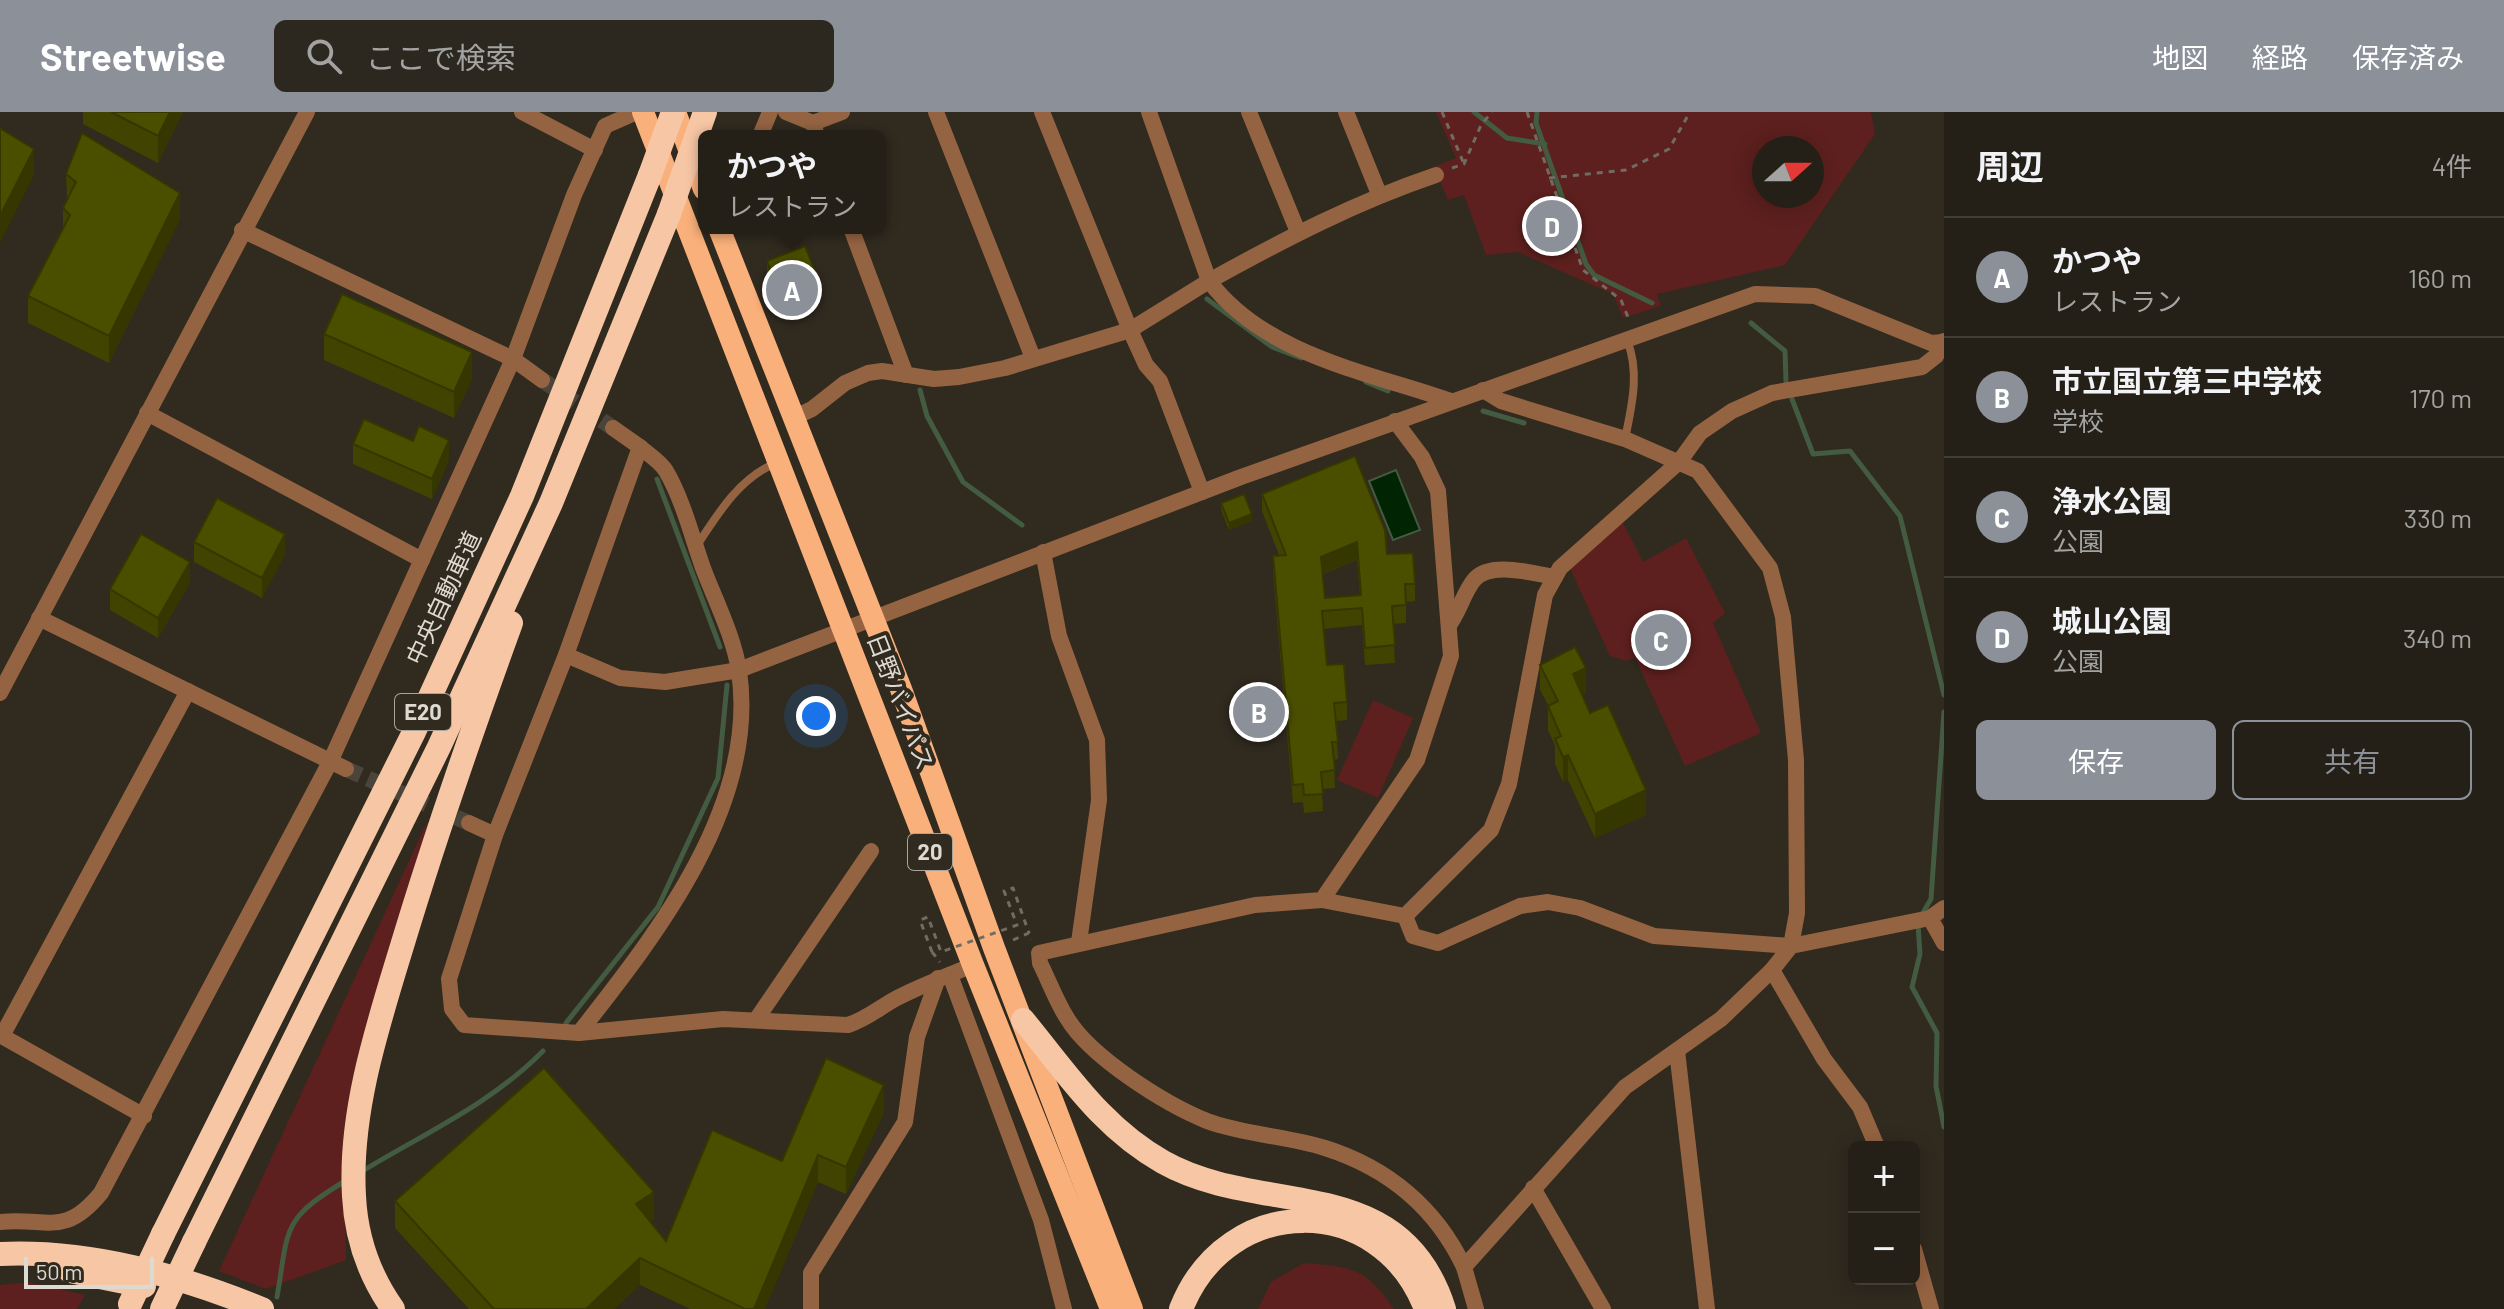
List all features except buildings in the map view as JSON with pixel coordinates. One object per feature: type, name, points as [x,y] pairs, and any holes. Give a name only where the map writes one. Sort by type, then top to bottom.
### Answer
[{"type":"highway","name":"日野バイパス","points":[[643,112],[973,965],[1111,1309]]},
{"type":"highway","name":"中央自動車道","points":[[128,1307],[413,734],[522,496],[674,112]]},
{"type":"highway","points":[[674,112],[698,174]]},
{"type":"highway","name":"E20","points":[[162,1309],[439,747],[551,503],[669,214],[698,132]]},
{"type":"highway","name":"日野バイパス","points":[[721,234],[956,834],[994,948],[1132,1309]]},
{"type":"highway","points":[[393,1309],[367,1260],[354,1192],[359,1116],[390,987],[445,806],[551,503]]},
{"type":"highway","points":[[1023,1020],[1083,1098],[1143,1150],[1192,1175],[1328,1203],[1378,1223],[1397,1236],[1428,1272],[1444,1309]]},
{"type":"highway","points":[[1181,1309],[1196,1279],[1234,1240],[1276,1223],[1305,1221],[1338,1225],[1383,1247],[1414,1282],[1426,1309]]},
{"type":"highway","points":[[0,1254],[56,1255],[108,1261],[200,1286],[262,1309]]},
{"type":"highway","points":[[0,1269],[52,1269],[88,1274],[151,1288],[219,1309]]},
{"type":"street","points":[[1,688],[307,112]]},
{"type":"street","points":[[522,112],[595,150]]},
{"type":"street","points":[[0,1222],[55,1225],[86,1211],[101,1193],[144,1116],[194,1014],[338,766],[422,560],[513,359],[605,126],[637,112]]},
{"type":"street","points":[[786,112],[815,130],[842,112]]},
{"type":"street","points":[[936,112],[1033,358]]},
{"type":"street","points":[[1042,112],[1130,330],[1146,365],[1160,381],[1202,492]]},
{"type":"street","points":[[1149,112],[1209,281],[1226,304],[1277,340],[1451,401]]},
{"type":"street","points":[[1249,112],[1298,232]]},
{"type":"street","points":[[1346,112],[1379,194]]},
{"type":"street","points":[[795,417],[857,378],[882,371],[934,379],[959,377],[1130,330],[1209,281],[1298,232],[1379,194],[1436,175]]},
{"type":"street","points":[[242,230],[513,359],[542,380]]},
{"type":"street","points":[[853,234],[906,375]]},
{"type":"street","points":[[566,655],[620,678],[665,682],[739,670],[1202,492],[1755,294],[1774,292],[1815,296],[1931,343],[1944,342]]},
{"type":"street","points":[[1405,916],[1491,830],[1509,784],[1545,595],[1560,568],[1679,462],[1700,433],[1732,411],[1772,393],[1922,367],[1936,356],[1944,342]]},
{"type":"street","points":[[1464,1267],[1625,1087],[1721,1019],[1772,970],[1791,946],[1797,913],[1794,867],[1798,806],[1783,617],[1770,568],[1698,471],[1625,439],[1501,401],[1483,390]]},
{"type":"street","points":[[147,413],[422,560]]},
{"type":"street","points":[[1322,900],[1417,760],[1451,656],[1438,491],[1422,457],[1395,421]]},
{"type":"street","points":[[579,1033],[648,945],[690,877],[727,788],[740,726],[739,670],[666,469],[613,428]]},
{"type":"street","points":[[640,447],[566,655],[495,835],[449,979],[452,1009],[464,1025],[579,1033],[723,1019],[848,1025],[864,1020],[894,1000],[973,965]]},
{"type":"street","points":[[1043,552],[1059,636],[1097,740],[1099,800],[1079,942]]},
{"type":"street","points":[[1449,625],[1474,579],[1485,572],[1502,570],[1555,577]]},
{"type":"street","points":[[39,618],[338,766]]},
{"type":"street","points":[[144,1116],[1,1035],[188,691]]},
{"type":"street","points":[[469,823],[495,835]]},
{"type":"street","points":[[756,1020],[871,851]]},
{"type":"street","points":[[1405,916],[1322,900],[1255,905],[1079,942],[1039,953],[1040,963],[1068,1020],[1144,1088],[1209,1121],[1326,1148],[1388,1176],[1431,1213],[1450,1236],[1464,1267],[1476,1309]]},
{"type":"street","points":[[1405,916],[1413,936],[1438,943],[1520,906],[1548,902],[1580,908],[1654,936],[1791,946],[1937,913],[1944,943]]},
{"type":"street","points":[[1772,970],[1824,1059],[1860,1107],[1874,1141]]},
{"type":"street","points":[[811,1309],[811,1273],[905,1122],[917,1037],[944,976]]},
{"type":"street","points":[[944,976],[1041,1220],[1064,1309]]},
{"type":"street","points":[[1677,1051],[1707,1309]]},
{"type":"street","points":[[1533,1188],[1603,1309]]},
{"type":"street","points":[[1920,1270],[1931,1309]]},
{"type":"street","points":[[1469,1287],[1481,1295],[1489,1309]]},
{"type":"lane","points":[[1625,439],[1633,403],[1631,338]]},
{"type":"lane","points":[[696,548],[721,509],[749,479],[759,470],[780,461]]},
{"type":"path","points":[[1442,112],[1464,164]]},
{"type":"path","points":[[1436,175],[1464,164],[1481,125],[1492,112]]},
{"type":"path","points":[[1521,112],[1527,114],[1540,147],[1583,270],[1621,300],[1631,338]]},
{"type":"path","points":[[1549,178],[1626,170],[1669,149],[1690,112]]},
{"type":"path","points":[[932,952],[920,920],[928,917],[941,952],[1017,925],[1004,891],[1013,888],[1039,953]]},
{"type":"path","points":[[994,948],[1029,933]]},
{"type":"shaded area","points":[[1436,112],[1871,112],[1875,134],[1785,265],[1657,294],[1661,306],[1623,318],[1613,294],[1518,252],[1486,255],[1464,195],[1448,200],[1434,167],[1456,158]]},
{"type":"shaded area","points":[[1396,470],[1420,530],[1393,540],[1369,481]]},
{"type":"shaded area","points":[[1622,521],[1643,562],[1686,538],[1725,613],[1713,623],[1761,733],[1685,766],[1635,658],[1627,661],[1610,656],[1570,568]]},
{"type":"shaded area","points":[[1373,700],[1413,718],[1378,798],[1337,780]]},
{"type":"shaded area","points":[[427,822],[431,825],[345,1173],[346,1260],[266,1289],[219,1271]]},
{"type":"shaded area","points":[[1304,1263],[1357,1272],[1375,1285],[1394,1309],[1258,1309],[1271,1282]]},
{"type":"shaded area","points":[[28,1282],[85,1295],[77,1309],[0,1309],[0,1285]]},
{"type":"waterway","points":[[1474,112],[1507,138],[1545,144]]},
{"type":"waterway","points":[[1537,112],[1536,123],[1586,264],[1594,275],[1652,303]]},
{"type":"waterway","points":[[1207,299],[1272,347],[1301,358]]},
{"type":"waterway","points":[[1751,323],[1785,351],[1786,382]]},
{"type":"waterway","points":[[1366,382],[1388,391]]},
{"type":"waterway","points":[[920,390],[927,416],[963,482],[1022,525]]},
{"type":"waterway","points":[[1792,399],[1813,454],[1850,451],[1900,516],[1944,695]]},
{"type":"waterway","points":[[1483,411],[1524,423]]},
{"type":"waterway","points":[[657,479],[720,647]]},
{"type":"waterway","points":[[566,1023],[658,907],[718,778],[727,685]]},
{"type":"waterway","points":[[1921,916],[1931,899],[1944,712]]},
{"type":"waterway","points":[[1918,924],[1920,954],[1912,987],[1937,1033],[1936,1086],[1944,1127]]},
{"type":"waterway","points":[[361,1172],[479,1103],[543,1051]]},
{"type":"waterway","points":[[277,1297],[292,1227],[309,1206],[345,1181]]},
{"type":"tunnel","points":[[542,380],[613,428]]},
{"type":"tunnel","points":[[346,769],[469,823]]},
{"type":"place","name":"城山公園","points":[[1552,226]]},
{"type":"place","name":"かつや","points":[[792,290]]},
{"type":"place","name":"浄水公園","points":[[1661,640]]},
{"type":"place","name":"市立国立第三中学校","points":[[1259,712]]}]
